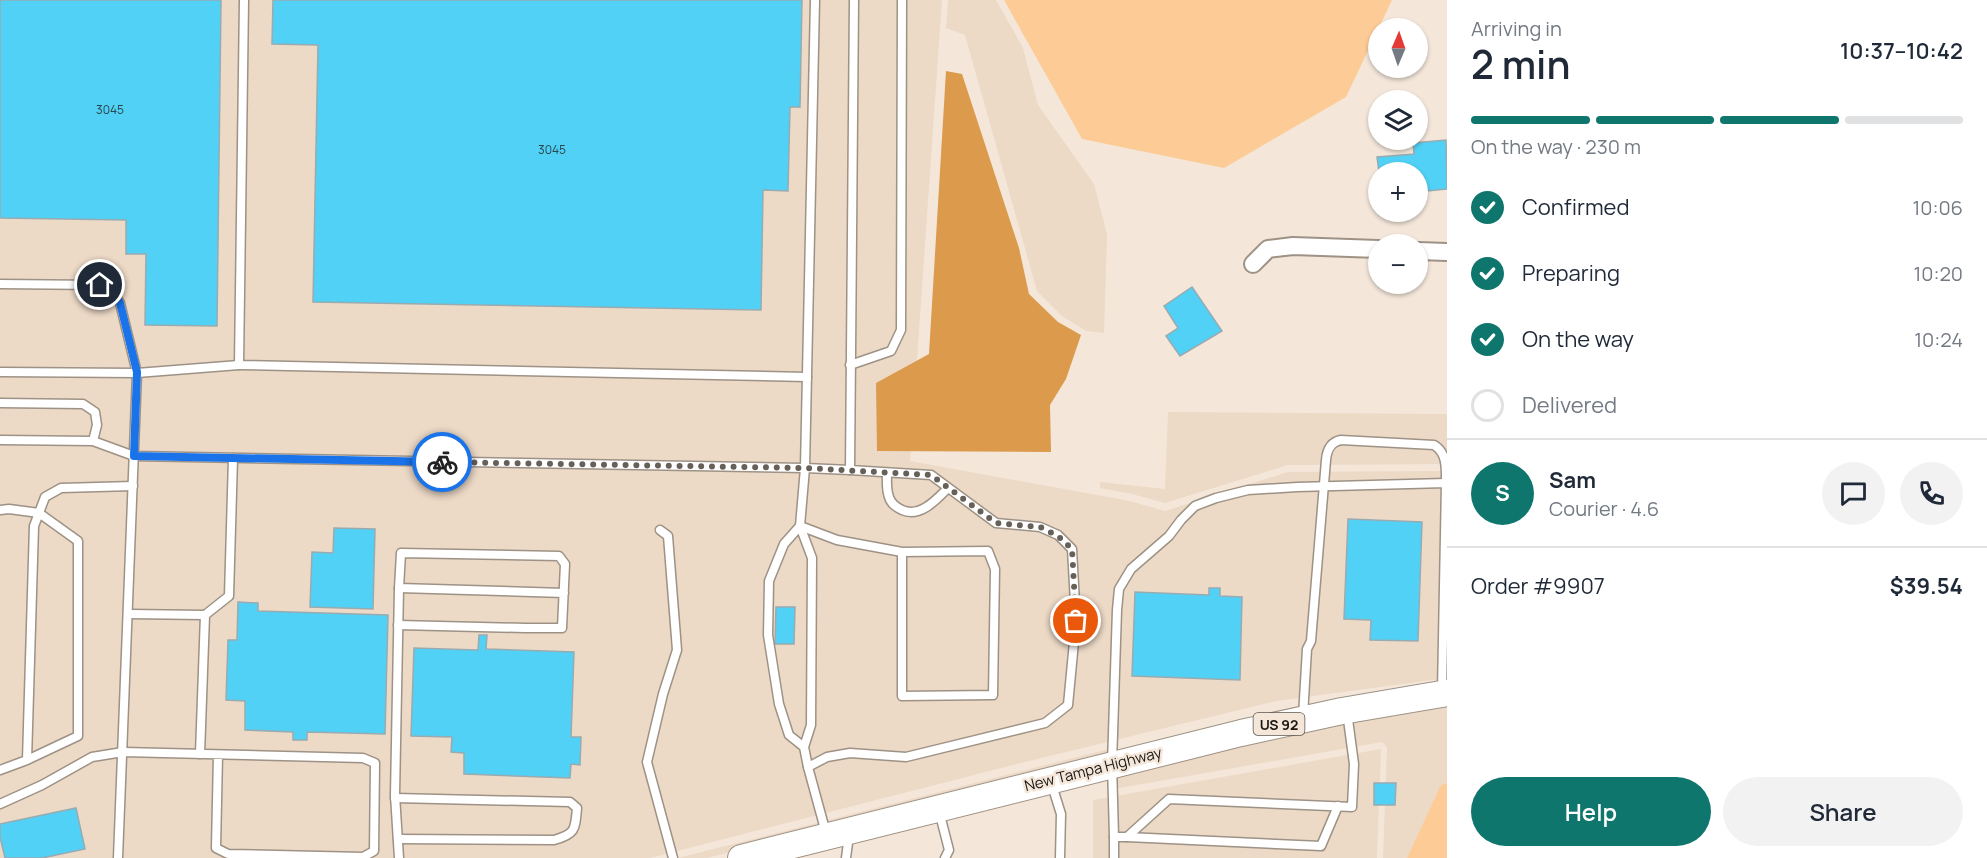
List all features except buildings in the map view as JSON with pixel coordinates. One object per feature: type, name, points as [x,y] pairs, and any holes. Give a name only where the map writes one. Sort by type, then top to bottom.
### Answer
[{"type":"main road","name":"New Tampa Highway","points":[[741,858],[1050,779],[1302,719],[1444,693]]},
{"type":"street","points":[[1253,264],[1268,249],[1293,246],[1368,249]]},
{"type":"street","points":[[1428,251],[1447,252]]},
{"type":"lane","points":[[239,365],[244,0]]},
{"type":"lane","points":[[815,0],[805,468],[800,526],[812,558],[811,725],[804,747],[808,767],[838,833],[846,858]]},
{"type":"lane","points":[[850,470],[854,0]]},
{"type":"lane","points":[[850,365],[891,351],[900,330],[902,0]]},
{"type":"lane","points":[[0,284],[100,285],[113,292],[120,303],[137,372],[118,858]]},
{"type":"lane","points":[[0,372],[137,372],[239,365],[807,377]]},
{"type":"lane","points":[[0,403],[83,404],[95,412],[97,425],[93,441]]},
{"type":"lane","points":[[0,440],[93,441],[134,456],[805,468],[931,475],[996,523],[1040,527],[1058,536],[1072,549],[1076,621],[1068,705],[1045,723],[906,757],[850,753],[827,757],[808,767]]},
{"type":"lane","points":[[1302,719],[1327,454],[1334,442],[1341,440],[1434,445],[1441,448],[1446,456],[1444,693]]},
{"type":"lane","points":[[129,614],[205,615],[229,596],[233,458]]},
{"type":"lane","points":[[887,473],[889,497],[892,504],[906,512],[925,508],[934,503],[947,489]]},
{"type":"lane","points":[[1114,858],[1112,764],[1117,610],[1119,589],[1131,569],[1169,536],[1195,506],[1216,498],[1248,490],[1446,483]]},
{"type":"lane","points":[[27,760],[34,526],[45,497],[61,488],[133,486]]},
{"type":"lane","points":[[0,510],[39,513],[78,541],[78,736],[0,770]]},
{"type":"lane","points":[[800,526],[837,540],[902,552],[988,551],[995,568],[993,695],[902,696],[902,552]]},
{"type":"lane","points":[[800,526],[784,544],[769,581],[768,635],[779,704],[789,735],[804,747]]},
{"type":"lane","points":[[660,530],[668,536],[677,650],[663,694],[647,762],[673,858]]},
{"type":"lane","points":[[398,625],[562,628],[565,564],[559,556],[401,553],[398,625],[395,798],[399,858]]},
{"type":"lane","points":[[399,588],[564,593]]},
{"type":"lane","points":[[200,754],[205,615]]},
{"type":"lane","points":[[1127,837],[1169,799],[1352,807],[1354,764],[1347,710]]},
{"type":"lane","points":[[0,804],[42,785],[92,757],[123,752],[363,758],[375,763],[374,851],[363,857],[228,854],[216,848],[218,755]]},
{"type":"lane","points":[[1050,779],[1061,814],[1060,858]]},
{"type":"lane","points":[[395,798],[570,802],[577,808],[575,828],[567,836],[554,840],[398,838]]},
{"type":"lane","points":[[1114,837],[1321,846],[1338,806]]},
{"type":"lane","points":[[938,808],[947,854],[956,858]]},
{"type":"shaded area","points":[[0,0],[942,0],[910,461],[1130,501],[1165,511],[1288,472],[1447,471],[1447,678],[1276,701],[1025,762],[650,858],[0,858]]},
{"type":"shaded area","points":[[948,0],[996,0],[1023,48],[1038,105],[1094,184],[1107,234],[1104,333],[1086,331],[1062,316],[1037,291],[965,35],[946,28]]},
{"type":"shaded area","points":[[1004,0],[1392,0],[1383,18],[1368,18],[1368,51],[1346,97],[1224,168],[1082,139]]},
{"type":"shaded area","points":[[946,71],[962,74],[1019,248],[1029,294],[1058,322],[1081,335],[1066,379],[1050,405],[1051,452],[877,451],[876,383],[929,354]]},
{"type":"shaded area","points":[[1168,412],[1447,414],[1447,464],[1288,465],[1165,503],[1100,488],[1100,482],[1165,489]]},
{"type":"shaded area","points":[[1447,701],[1447,783],[1441,786],[1407,858],[1383,858],[1387,747],[1382,742],[1114,789],[1114,772]]},
{"type":"shaded area","points":[[1113,748],[1114,755],[707,858],[678,858]]},
{"type":"shaded area","points":[[1381,749],[1377,858],[1093,858],[1093,800]]},
{"type":"shaded area","points":[[1447,783],[1447,858],[1407,858],[1441,785]]},
{"type":"way so far","points":[[442,462],[805,468],[931,475],[996,523],[1040,527],[1058,536],[1072,549],[1076,621]]},
{"type":"route","points":[[100,285],[113,292],[120,303],[137,372],[134,456],[442,462]]}]
